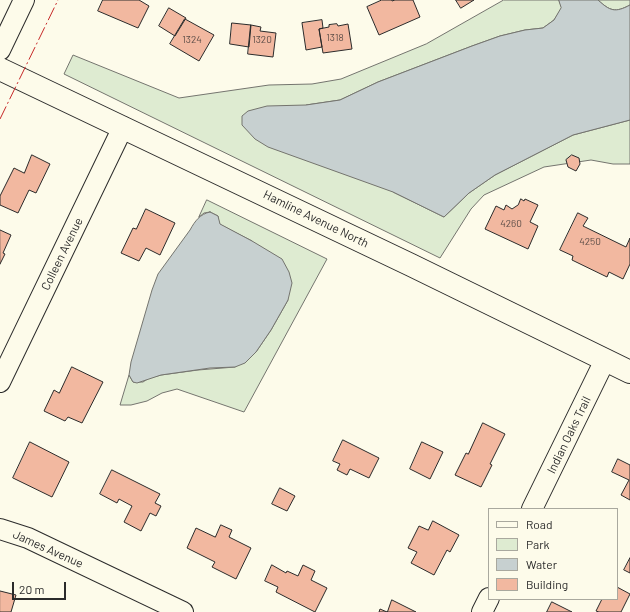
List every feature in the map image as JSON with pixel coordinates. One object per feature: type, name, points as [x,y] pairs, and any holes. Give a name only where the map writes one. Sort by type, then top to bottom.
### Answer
[{"type":"main road","name":"Hamline Avenue North","points":[[0,69],[411,265],[630,372]]},
{"type":"street","points":[[0,50],[24,0]]},
{"type":"street","name":"Colleen Avenue","points":[[0,382],[124,127]]},
{"type":"street","name":"Indian Oaks Trail","points":[[532,508],[605,360]]},
{"type":"street","name":"James Avenue","points":[[0,529],[28,538],[183,612]]},
{"type":"street","points":[[482,612],[488,600]]},
{"type":"green space","points":[[504,0],[559,0],[562,8],[554,20],[543,28],[525,30],[500,36],[378,82],[340,100],[306,105],[393,192],[444,217],[469,193],[495,175],[573,135],[630,120],[630,164],[613,164],[591,160],[544,167],[484,195],[471,209],[440,258],[64,74],[73,55],[179,98],[269,85],[312,84],[341,79],[426,44]]},
{"type":"green space","points":[[598,0],[630,0],[630,5],[613,10],[606,7]]},
{"type":"green space","points":[[207,200],[327,259],[244,412],[177,389],[162,393],[147,401],[131,405],[120,405],[129,375],[133,382],[143,382],[149,378],[161,375],[235,367],[256,352],[271,330],[288,300],[252,241],[219,224],[218,216],[210,212],[204,213],[199,217]]},
{"type":"water","points":[[559,0],[598,0],[609,9],[613,10],[630,5],[630,120],[573,135],[495,175],[469,193],[444,217],[393,192],[268,147],[255,139],[242,125],[242,116],[248,111],[267,106],[306,105],[340,100],[378,82],[500,36],[525,30],[543,28],[554,20],[561,8]]},
{"type":"water","points":[[210,212],[218,216],[220,224],[282,259],[289,272],[292,283],[288,300],[271,330],[256,352],[245,363],[235,367],[210,368],[161,375],[137,383],[133,382],[129,375],[131,362],[158,274],[196,221],[203,214]]},
{"type":"building","points":[[103,0],[139,0],[149,6],[138,28],[98,11]]},
{"type":"building","points":[[382,0],[413,0],[420,17],[379,35],[367,7]]},
{"type":"building","points":[[456,0],[474,0],[461,8]]},
{"type":"building","points":[[169,8],[186,18],[175,36],[159,26]]},
{"type":"building","points":[[185,19],[214,35],[199,61],[170,44]]},
{"type":"building","points":[[322,20],[323,28],[319,29],[322,47],[306,50],[302,23]]},
{"type":"building","points":[[232,23],[251,25],[249,47],[230,44]]},
{"type":"building","points":[[337,24],[338,26],[348,24],[352,49],[323,53],[319,29]]},
{"type":"building","points":[[251,25],[261,27],[260,31],[276,33],[273,57],[248,54]]},
{"type":"building","points":[[32,155],[50,164],[36,193],[29,190],[18,213],[0,205],[0,196],[14,168],[24,173]]},
{"type":"building","points":[[572,155],[579,158],[580,164],[576,171],[568,167],[566,160]]},
{"type":"building","points":[[521,199],[524,201],[525,199],[538,205],[530,222],[538,226],[528,249],[485,229],[496,206],[504,210],[506,205],[512,209],[518,205]]},
{"type":"building","points":[[146,209],[175,223],[160,255],[146,248],[139,261],[121,253],[133,228],[136,229]]},
{"type":"building","points":[[578,213],[588,218],[583,226],[626,247],[630,238],[630,264],[623,279],[609,272],[607,277],[572,260],[573,256],[560,250]]},
{"type":"building","points":[[0,230],[11,235],[0,264]]},
{"type":"building","points":[[72,367],[103,382],[82,423],[68,417],[65,421],[44,411],[54,390],[59,393]]},
{"type":"building","points":[[483,423],[505,434],[490,464],[492,465],[481,487],[455,475],[466,453],[468,454]]},
{"type":"building","points":[[343,440],[379,458],[369,478],[350,469],[347,475],[337,470],[340,464],[333,461]]},
{"type":"building","points":[[30,442],[69,462],[52,497],[13,478]]},
{"type":"building","points":[[422,442],[443,452],[430,479],[410,469]]},
{"type":"building","points":[[618,459],[630,465],[630,500],[621,495],[629,480],[612,472]]},
{"type":"building","points":[[112,470],[160,494],[155,503],[161,506],[156,516],[150,513],[141,531],[124,522],[132,506],[119,499],[117,503],[100,494]]},
{"type":"building","points":[[280,488],[295,496],[287,511],[272,504]]},
{"type":"building","points":[[433,521],[459,535],[450,552],[447,550],[434,575],[411,563],[417,552],[408,548],[419,526],[428,530]]},
{"type":"building","points":[[221,525],[232,530],[229,537],[251,548],[236,579],[212,567],[215,562],[187,548],[196,528],[215,537]]},
{"type":"building","points":[[630,558],[630,573],[624,570]]},
{"type":"building","points":[[272,565],[286,573],[287,571],[298,576],[303,565],[315,571],[311,580],[327,588],[315,612],[276,592],[278,587],[265,581]]},
{"type":"building","points":[[618,588],[630,594],[621,612],[596,611],[602,600],[618,600]]},
{"type":"building","points":[[0,591],[16,595],[11,612],[0,612]]},
{"type":"building","points":[[392,600],[416,612],[387,612]]},
{"type":"building","points":[[552,602],[572,612],[547,612]]},
{"type":"building","points":[[380,609],[387,612],[379,612]]},
{"type":"power","points":[[0,119],[58,0]]}]
